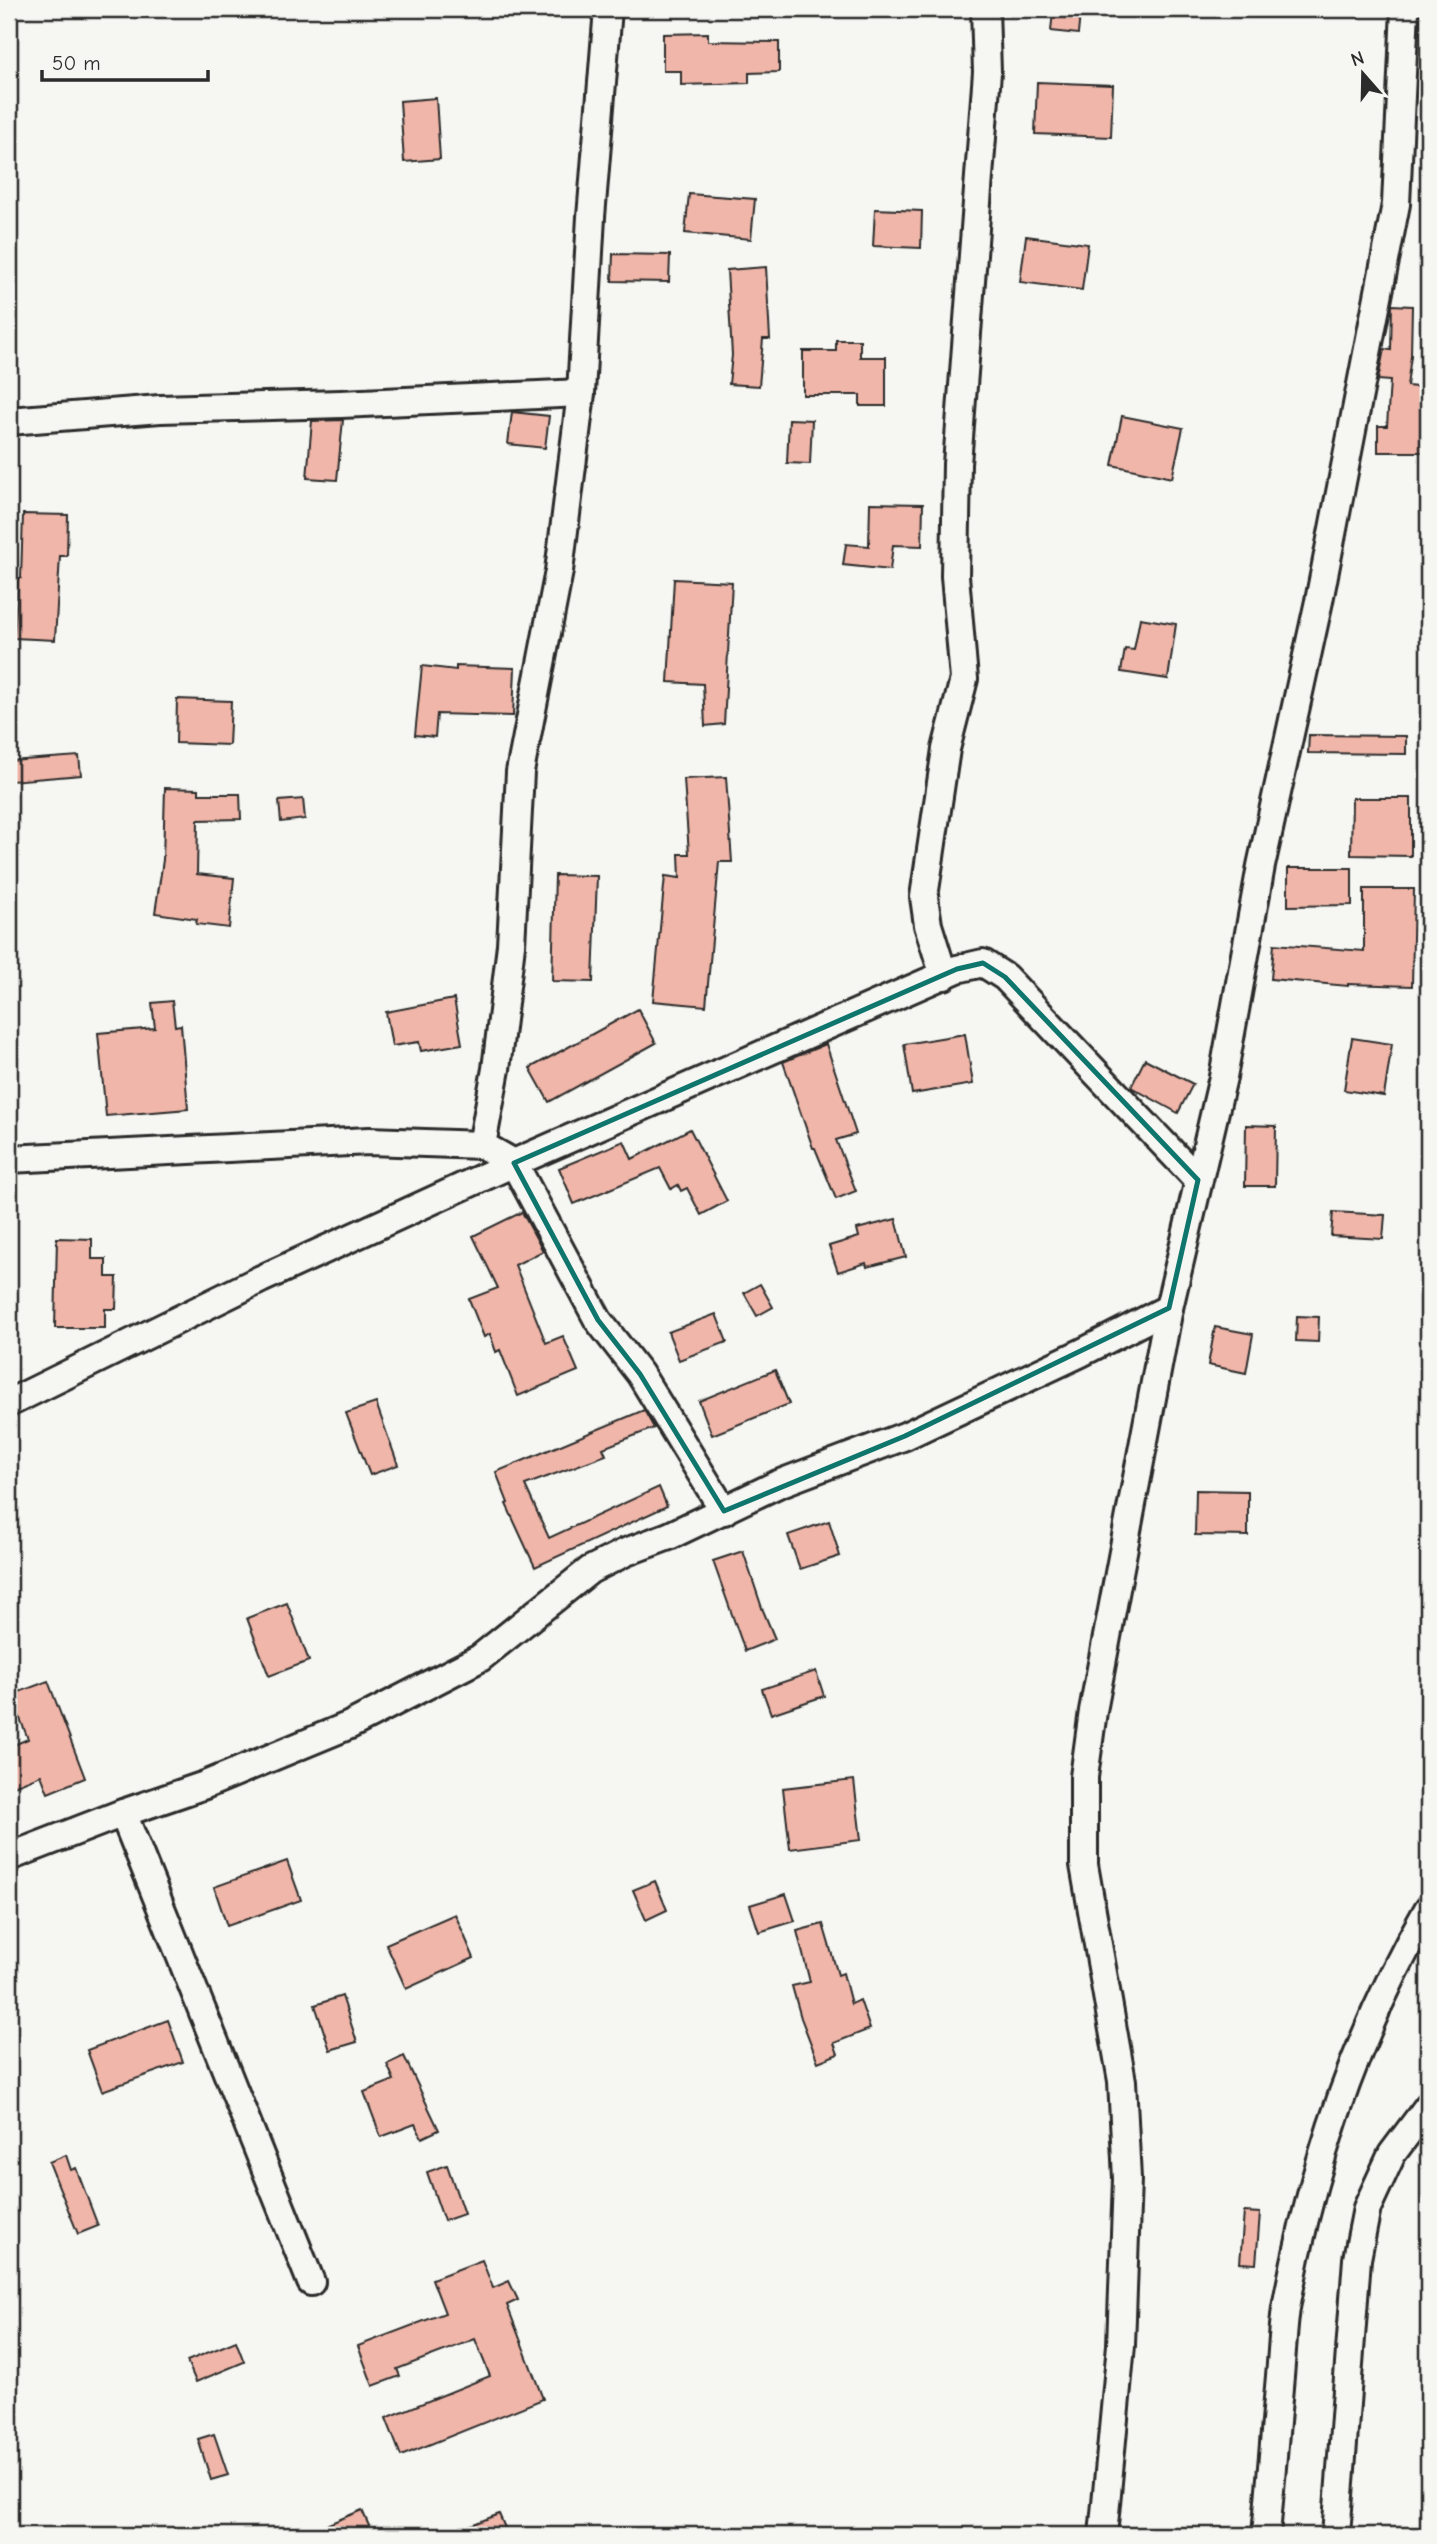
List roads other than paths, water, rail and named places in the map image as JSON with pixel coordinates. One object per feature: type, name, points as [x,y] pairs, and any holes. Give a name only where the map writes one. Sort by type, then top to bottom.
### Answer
[{"type":"street","points":[[482,1145],[496,1069],[511,945],[520,772],[559,571],[581,393],[591,217],[608,9]]},
{"type":"street","points":[[944,976],[924,897],[946,749],[964,679],[955,576],[957,464],[987,72],[985,9]]},
{"type":"street","points":[[1103,2535],[1121,2346],[1127,2179],[1122,2081],[1084,1865],[1084,1777],[1093,1711],[1169,1308],[1223,1077],[1261,866],[1319,601],[1396,204],[1405,9]]},
{"type":"street","points":[[9,421],[160,409],[581,393]]},
{"type":"street","points":[[9,1403],[261,1279],[514,1163],[957,969],[984,963],[1005,977],[1198,1180]]},
{"type":"street","points":[[9,1159],[369,1141],[482,1145],[514,1163],[598,1320],[640,1374],[724,1511]]},
{"type":"street","points":[[9,1857],[282,1754],[388,1706],[480,1658],[590,1570],[778,1485],[905,1436],[1169,1308]]},
{"type":"street","points":[[123,1813],[311,2282]]},
{"type":"street","points":[[1266,2535],[1286,2310],[1313,2184],[1333,2120],[1369,2024],[1401,1956],[1428,1909]]},
{"type":"street","points":[[1336,2535],[1357,2259],[1367,2208],[1392,2154],[1428,2106]]}]
